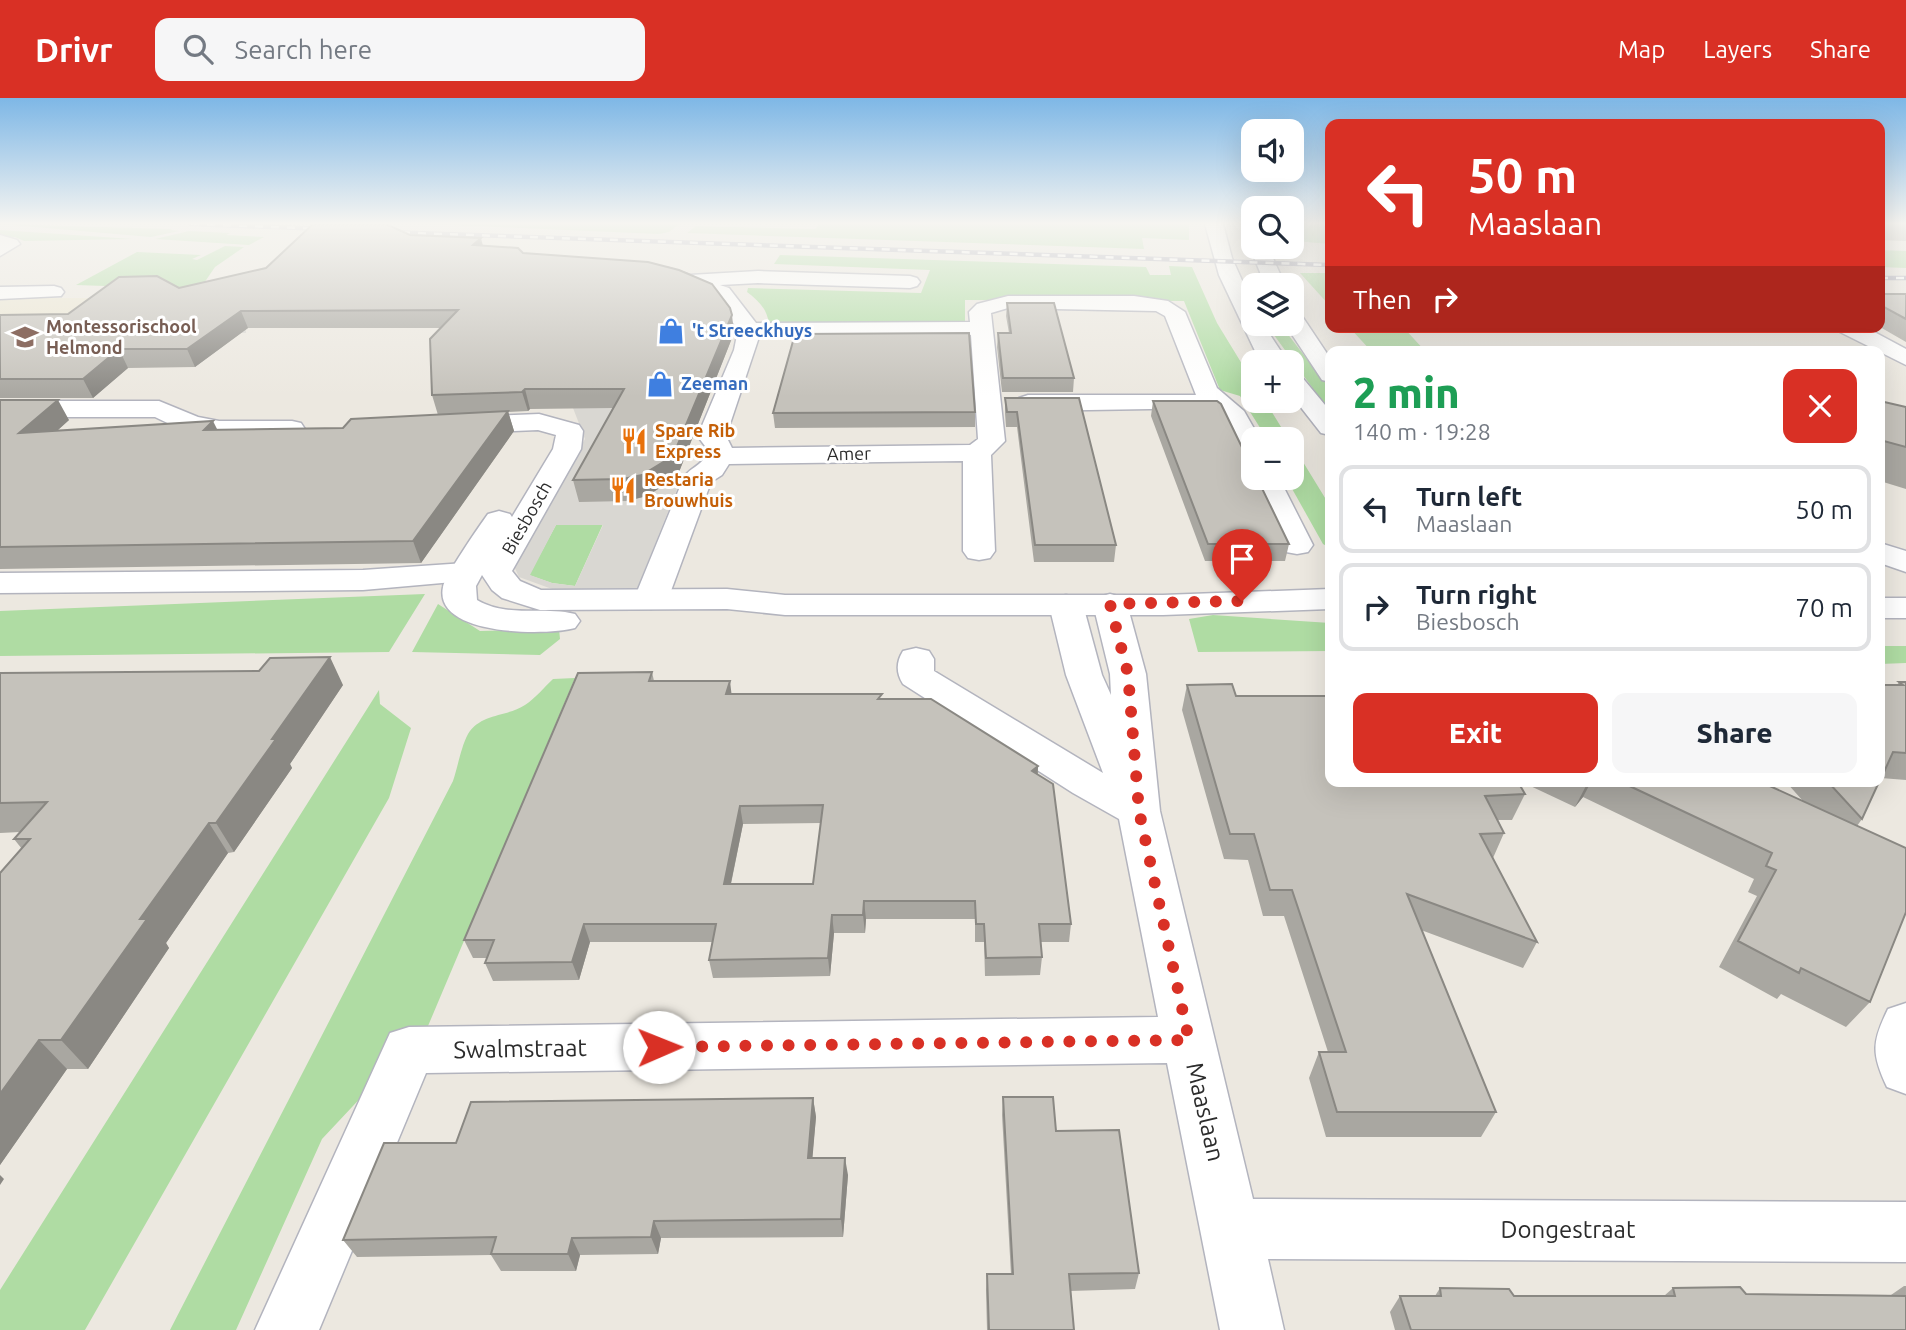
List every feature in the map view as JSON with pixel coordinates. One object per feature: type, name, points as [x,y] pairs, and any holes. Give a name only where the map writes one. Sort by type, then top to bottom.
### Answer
[{"type":"street","points":[[648,608],[698,477],[712,469],[720,456],[718,444],[712,438],[714,428],[745,350],[749,330],[722,292],[693,281]]},
{"type":"street","points":[[895,281],[910,282]]},
{"type":"street","points":[[1229,281],[1266,350]]},
{"type":"street","points":[[0,293],[54,292]]},
{"type":"street","points":[[979,551],[977,453],[992,441],[990,403],[982,356],[981,312],[984,307],[996,303],[1134,302],[1160,305],[1174,312],[1206,391],[1235,416],[1241,428]]},
{"type":"street","points":[[749,330],[982,328]]},
{"type":"street","points":[[1859,333],[1884,346]]},
{"type":"street","points":[[1304,335],[1325,367]]},
{"type":"street","points":[[1885,347],[1906,358]]},
{"type":"street","points":[[1304,396],[1325,421]]},
{"type":"street","points":[[990,403],[1218,402]]},
{"type":"street","points":[[0,410],[159,409],[191,424],[219,429],[311,429]]},
{"type":"street","name":"Biesbosch","points":[[481,572],[540,449],[533,438],[524,434],[434,427],[518,421],[563,427],[570,431],[570,442],[481,572],[459,586],[461,604],[475,614],[499,620],[530,621],[648,608]]},
{"type":"street","name":"Amer","points":[[720,456],[977,453]]},
{"type":"street","points":[[1271,490],[1297,545]]},
{"type":"street","points":[[1885,554],[1906,562]]},
{"type":"street","points":[[0,583],[363,580],[481,572]]},
{"type":"street","name":"Biesbosch","points":[[481,572],[518,594],[540,600],[728,613],[785,605],[1110,604],[1163,605],[1325,617]]},
{"type":"street","points":[[1885,574],[1906,574]]},
{"type":"street","name":"Biesbosch","points":[[1163,605],[1325,599]]},
{"type":"street","name":"Maaslaan","points":[[1110,604],[1128,674],[1139,811],[1252,1330]]},
{"type":"street","name":"Maaslaan","points":[[1066,605],[1084,675],[1139,811]]},
{"type":"street","points":[[1885,608],[1906,608]]},
{"type":"street","points":[[916,659],[916,676],[1088,783],[1139,811]]},
{"type":"street","points":[[1906,1025],[1900,1041],[1906,1070]]},
{"type":"street","name":"Swalmstraat","points":[[287,1330],[409,1050],[1189,1040]]},
{"type":"street","name":"Dongestraat","points":[[1231,1229],[1906,1232]]},
{"type":"shaded area","points":[[261,283],[293,294],[585,295],[630,306],[646,318],[651,334],[646,347],[654,358],[591,479],[598,483],[586,488],[592,496],[607,501],[627,501],[647,496],[660,487],[679,484],[635,594],[563,593],[519,577],[513,564],[585,439],[573,408],[614,343],[503,343],[534,304],[267,305],[247,309],[236,315],[239,321],[251,322],[246,325],[246,333],[188,333],[217,305],[231,285]],"holes":[[[556,525],[603,525],[575,586],[552,583],[530,575]]]},
{"type":"shaded area","name":"Montessorischool Helmond","points":[[0,298],[100,298],[0,377]]},
{"type":"green space","points":[[82,281],[205,281],[202,286],[163,288],[76,285]]},
{"type":"green space","points":[[926,281],[1198,281],[1217,323],[1241,362],[1241,398],[1220,390],[1184,301],[965,300],[965,322],[769,324],[759,302],[747,292],[748,288],[921,293]]},
{"type":"green space","points":[[1308,281],[1325,281],[1325,300]]},
{"type":"green space","points":[[1355,333],[1409,333],[1420,346],[1366,346]]},
{"type":"green space","points":[[1275,336],[1289,336],[1300,350],[1285,350]]},
{"type":"green space","points":[[1304,355],[1325,382],[1325,405],[1304,376]]},
{"type":"green space","points":[[1251,413],[1272,413],[1281,427],[1260,427]]},
{"type":"green space","points":[[1304,464],[1325,498],[1325,545],[1293,490],[1304,490]]},
{"type":"green space","points":[[603,524],[575,586],[552,583],[529,575],[556,525]]},
{"type":"green space","points":[[425,594],[389,652],[0,656],[0,611]]},
{"type":"green space","points":[[438,604],[480,631],[559,629],[560,639],[540,655],[412,652]]},
{"type":"green space","points":[[1213,615],[1325,623],[1325,651],[1198,652],[1189,619]]},
{"type":"green space","points":[[1885,646],[1906,646],[1906,663],[1885,664]]},
{"type":"green space","points":[[575,678],[428,1026],[322,1139],[236,1330],[170,1330],[453,781],[468,734],[480,722],[525,705],[553,679]]},
{"type":"green space","points":[[379,690],[380,704],[411,728],[389,798],[85,1330],[0,1330],[0,1290]]},
{"type":"building","points":[[113,281],[167,281],[179,288],[207,281],[706,281],[712,284],[730,308],[732,315],[673,456],[642,475],[623,479],[573,480],[624,389],[525,389],[522,392],[432,395],[430,339],[458,310],[241,311],[187,349],[119,349],[83,379],[0,379],[0,315],[68,314]]},
{"type":"building","points":[[1885,294],[1906,294],[1906,319],[1885,308]]},
{"type":"building","points":[[1007,303],[1054,303],[1074,378],[1003,378],[998,333],[1011,333]]},
{"type":"building","points":[[969,333],[975,412],[773,413],[795,334]]},
{"type":"building","points":[[1005,398],[1079,398],[1116,545],[1035,545],[1017,412],[1007,412]]},
{"type":"building","points":[[0,400],[58,400],[19,433],[213,421],[204,430],[343,428],[351,419],[508,411],[413,541],[0,547]]},
{"type":"building","points":[[1153,401],[1217,401],[1221,404],[1241,445],[1241,490],[1263,490],[1289,544],[1208,544]]},
{"type":"building","points":[[1885,402],[1906,407],[1906,447],[1885,441]]},
{"type":"building","points":[[330,657],[216,823],[209,823],[140,919],[147,919],[61,1040],[39,1040],[0,1094],[0,873],[30,839],[14,839],[47,802],[0,803],[0,673],[259,671],[270,658]]},
{"type":"building","points":[[652,672],[649,681],[730,681],[726,694],[882,694],[878,699],[931,699],[1038,766],[1032,771],[1053,784],[1071,924],[1039,924],[1042,957],[986,958],[984,924],[976,924],[975,901],[864,901],[863,915],[832,915],[828,958],[709,960],[716,924],[584,924],[572,962],[485,963],[494,940],[464,940],[578,673]],"holes":[[[823,805],[813,884],[724,884],[740,806]]]},
{"type":"building","points":[[1899,682],[1906,682],[1906,753],[1893,752],[1885,770],[1885,685],[1903,685]]},
{"type":"building","points":[[1232,684],[1236,696],[1325,696],[1325,787],[1521,787],[1525,794],[1485,796],[1504,833],[1480,834],[1537,942],[1407,894],[1496,1112],[1337,1112],[1319,1052],[1346,1052],[1292,890],[1270,890],[1254,834],[1230,834],[1187,685]]},
{"type":"building","points":[[1632,787],[1772,787],[1906,848],[1906,912],[1870,1002],[1801,968],[1799,973],[1738,941],[1776,870],[1766,866],[1772,853]]},
{"type":"building","points":[[1833,787],[1877,787],[1862,819]]},
{"type":"building","points":[[1003,1097],[1053,1097],[1056,1131],[1119,1130],[1139,1273],[1069,1274],[1074,1330],[989,1330],[987,1274],[1013,1274]]},
{"type":"building","points":[[813,1098],[808,1158],[845,1158],[841,1219],[654,1221],[651,1237],[572,1238],[568,1254],[491,1254],[496,1237],[343,1240],[384,1143],[456,1143],[471,1102]]},
{"type":"building","points":[[1740,1287],[1746,1294],[1906,1296],[1906,1330],[1411,1330],[1400,1296],[1441,1296],[1440,1288],[1509,1289],[1514,1296],[1675,1296],[1673,1288]]},
{"type":"place","name":"'t Streeckhuys","points":[[671,331]]},
{"type":"place","name":"Montessorischool Helmond","points":[[25,337]]},
{"type":"place","name":"Zeeman","points":[[660,384]]},
{"type":"place","name":"Spare Rib Express","points":[[634,441]]},
{"type":"place","name":"Restaria Brouwhuis","points":[[623,490]]},
{"type":"route","points":[[659,1047],[1189,1040],[1139,811],[1128,674],[1110,604],[1163,605],[1242,601]]}]
